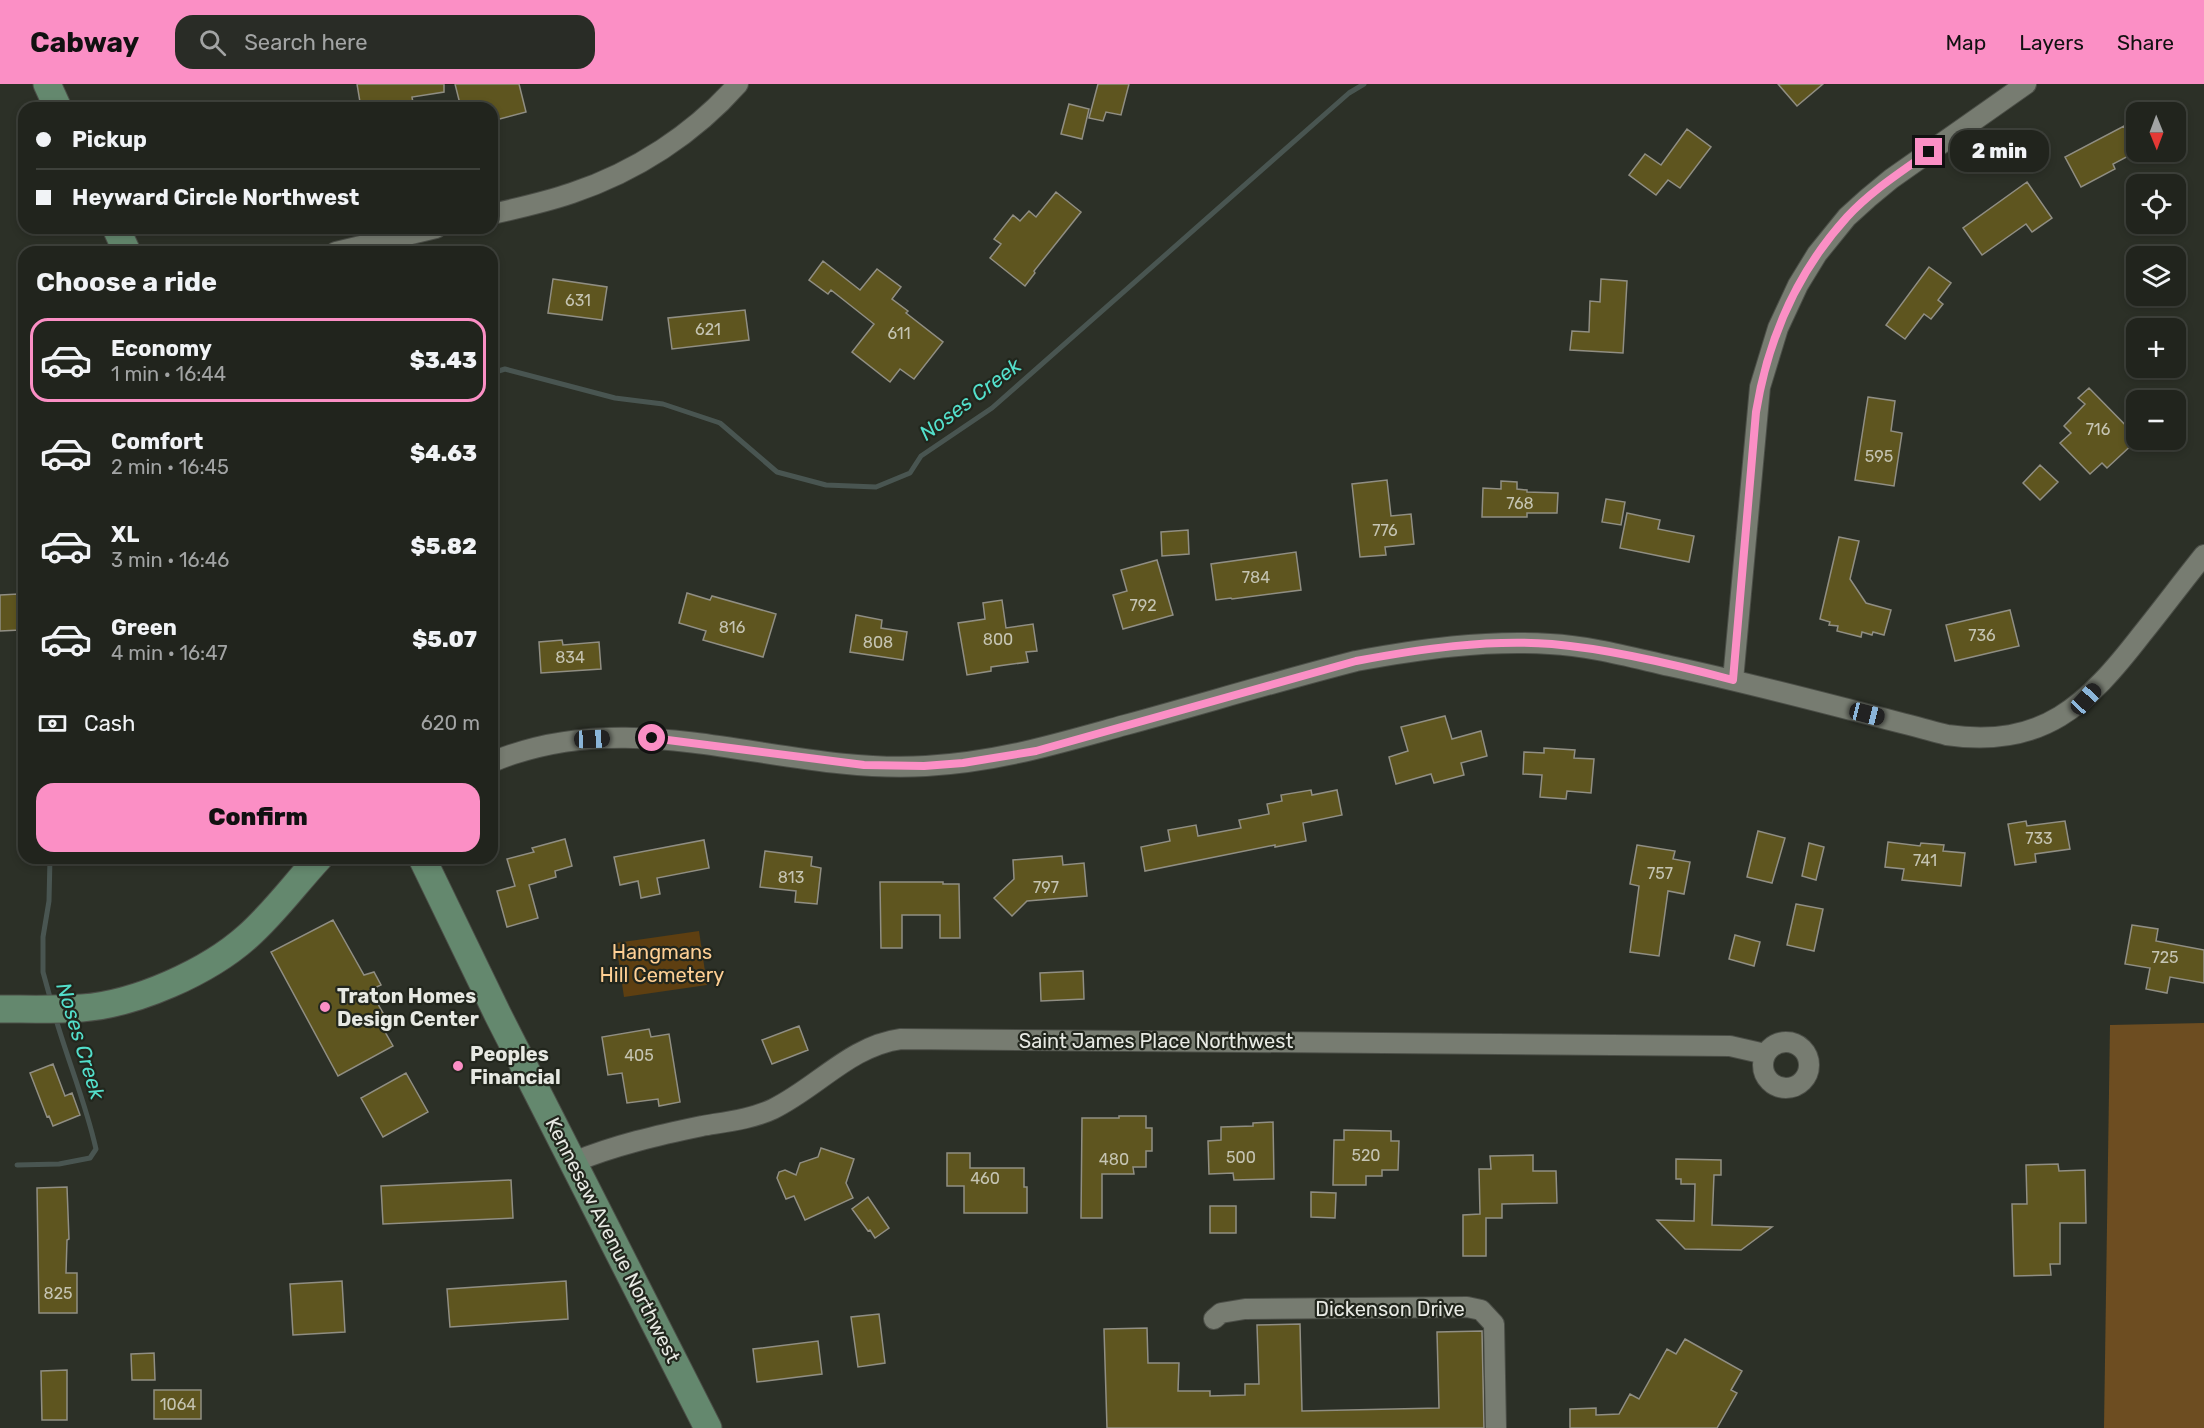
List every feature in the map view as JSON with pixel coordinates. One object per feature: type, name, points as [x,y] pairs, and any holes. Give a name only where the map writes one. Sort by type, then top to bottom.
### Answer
[{"type":"street","points":[[47,84],[55,102]]},
{"type":"street","points":[[498,212],[571,194],[616,176],[662,150],[695,126],[722,103],[738,84]]},
{"type":"street","points":[[1733,680],[1760,387],[1778,328],[1798,285],[1817,254],[1847,217],[1868,198],[1891,179],[2026,84]]},
{"type":"street","points":[[361,246],[411,234]]},
{"type":"street","points":[[498,760],[546,746],[592,739],[636,737],[678,740],[864,765],[924,766],[963,763],[1036,751],[1356,661],[1407,651],[1512,643],[1588,648],[1733,680],[1947,735],[1986,738],[2028,731],[2068,712],[2086,699],[2133,646],[2204,555]]},
{"type":"street","points":[[0,1010],[101,1005],[143,994],[179,980],[226,953],[248,936],[313,864]]},
{"type":"street","name":"Kennesaw Avenue Northwest","points":[[425,864],[498,1015],[708,1428]]},
{"type":"street","name":"Saint James Place Northwest","points":[[574,1162],[604,1150],[667,1133],[772,1110],[854,1055],[876,1044],[901,1039],[1730,1046],[1765,1054]]},
{"type":"street","name":"Dickenson Drive","points":[[1214,1319],[1221,1313],[1245,1309],[1467,1307],[1481,1310],[1494,1324],[1496,1428]]},
{"type":"green space","name":"Hangmans Hill Cemetery","points":[[699,931],[707,985],[624,997],[616,943]]},
{"type":"shaded area","points":[[2204,1023],[2204,1428],[2104,1428],[2110,1025]]},
{"type":"building","points":[[357,84],[444,84],[444,92],[412,97],[413,102],[360,102]]},
{"type":"building","points":[[455,84],[519,84],[526,112],[498,119],[498,102],[460,102]]},
{"type":"building","points":[[1098,84],[1129,84],[1121,115],[1106,112],[1103,121],[1089,118]]},
{"type":"building","points":[[1778,84],[1823,84],[1797,106]]},
{"type":"building","points":[[1069,104],[1089,109],[1082,139],[1061,134]]},
{"type":"building","points":[[2124,126],[2126,157],[2113,164],[2115,169],[2081,187],[2065,157]]},
{"type":"building","points":[[1687,129],[1711,147],[1680,188],[1668,180],[1656,195],[1629,175],[1645,154],[1661,165]]},
{"type":"building","points":[[2027,182],[2052,218],[2032,232],[2026,224],[1982,255],[1963,228]]},
{"type":"building","points":[[1056,192],[1081,212],[1034,271],[1035,273],[1025,286],[990,258],[1001,244],[994,239],[1013,215],[1020,221],[1029,211],[1036,217]]},
{"type":"building","points":[[823,261],[860,290],[877,269],[901,287],[892,299],[943,342],[914,379],[900,369],[890,382],[852,352],[874,324],[831,290],[828,294],[809,280]]},
{"type":"building","points":[[1929,267],[1951,283],[1938,300],[1943,304],[1931,319],[1924,314],[1905,339],[1886,325]]},
{"type":"building","points":[[553,279],[607,287],[602,320],[548,313]]},
{"type":"building","points":[[1601,279],[1627,281],[1623,353],[1570,350],[1572,331],[1589,332],[1590,301],[1600,302]]},
{"type":"building","points":[[745,310],[749,340],[672,349],[668,318]]},
{"type":"building","points":[[2089,388],[2126,426],[2126,450],[2107,468],[2102,463],[2090,474],[2060,443],[2071,433],[2064,426],[2085,404],[2078,398]]},
{"type":"building","points":[[1868,397],[1895,401],[1891,431],[1902,433],[1894,486],[1855,480]]},
{"type":"building","points":[[2040,465],[2058,482],[2040,500],[2023,483]]},
{"type":"building","points":[[1387,480],[1391,516],[1411,514],[1414,544],[1385,547],[1386,555],[1360,557],[1352,484]]},
{"type":"building","points":[[1501,481],[1517,482],[1517,489],[1527,490],[1527,492],[1558,493],[1557,513],[1527,513],[1527,517],[1482,517],[1483,488],[1501,489]]},
{"type":"building","points":[[1606,499],[1625,502],[1621,525],[1602,522]]},
{"type":"building","points":[[1627,513],[1660,520],[1658,529],[1694,536],[1689,562],[1620,548]]},
{"type":"building","points":[[1188,530],[1189,554],[1162,556],[1161,532]]},
{"type":"building","points":[[1839,537],[1859,541],[1850,579],[1866,603],[1891,610],[1884,635],[1862,632],[1861,637],[1837,631],[1838,626],[1829,625],[1830,622],[1820,619]]},
{"type":"building","points":[[1296,552],[1301,590],[1216,600],[1211,564]]},
{"type":"building","points":[[1157,560],[1173,615],[1123,629],[1113,595],[1127,591],[1121,570]]},
{"type":"building","points":[[687,593],[710,600],[712,596],[776,614],[763,657],[703,640],[706,631],[679,623]]},
{"type":"building","points":[[18,594],[18,630],[0,631],[0,595]]},
{"type":"building","points":[[1002,600],[1006,628],[1033,624],[1037,651],[1026,652],[1028,662],[991,667],[991,671],[967,675],[958,623],[985,619],[983,603]]},
{"type":"building","points":[[2010,610],[2019,646],[1955,661],[1946,625]]},
{"type":"building","points":[[856,615],[882,620],[881,628],[907,632],[903,660],[850,652]]},
{"type":"building","points":[[562,640],[563,645],[599,642],[601,669],[541,673],[539,642]]},
{"type":"building","points":[[1445,716],[1452,739],[1481,731],[1487,756],[1461,763],[1464,775],[1434,783],[1431,774],[1396,784],[1389,757],[1408,751],[1401,727]]},
{"type":"building","points":[[1544,748],[1575,750],[1574,758],[1594,759],[1591,793],[1567,791],[1566,799],[1540,797],[1542,775],[1523,774],[1524,752],[1544,753]]},
{"type":"building","points":[[1311,790],[1312,795],[1337,790],[1342,815],[1303,823],[1306,841],[1145,871],[1141,847],[1170,841],[1168,830],[1196,825],[1198,836],[1241,828],[1239,820],[1269,814],[1267,804],[1282,801],[1281,795]]},
{"type":"building","points":[[2026,821],[2027,826],[2065,821],[2070,849],[2035,854],[2036,862],[2015,865],[2008,824]]},
{"type":"building","points":[[1758,831],[1785,838],[1772,883],[1747,877]]},
{"type":"building","points":[[565,839],[572,866],[555,871],[556,877],[529,885],[538,918],[507,927],[497,891],[515,886],[507,859],[534,852],[532,848]]},
{"type":"building","points":[[704,840],[709,868],[657,878],[660,894],[641,898],[638,881],[620,885],[614,857]]},
{"type":"building","points":[[1888,842],[1920,846],[1921,843],[1944,845],[1943,851],[1965,853],[1961,886],[1902,880],[1904,869],[1885,867]]},
{"type":"building","points":[[1809,843],[1824,847],[1816,880],[1802,876]]},
{"type":"building","points":[[1637,845],[1675,851],[1673,859],[1690,862],[1684,894],[1668,891],[1659,956],[1630,952],[1639,886],[1630,884]]},
{"type":"building","points":[[765,851],[812,857],[811,866],[821,868],[817,904],[795,902],[796,891],[760,887]]},
{"type":"building","points":[[1062,856],[1063,865],[1084,863],[1087,896],[1027,901],[1012,916],[994,898],[1014,879],[1013,860]]},
{"type":"building","points":[[880,882],[959,884],[960,938],[940,938],[940,915],[902,915],[902,948],[881,948]]},
{"type":"building","points":[[1796,904],[1823,909],[1814,951],[1787,945]]},
{"type":"building","points":[[333,920],[364,975],[374,972],[381,985],[370,990],[391,1027],[384,1030],[393,1046],[338,1076],[271,952]]},
{"type":"building","points":[[2132,925],[2158,929],[2156,941],[2204,950],[2204,983],[2170,977],[2167,993],[2146,989],[2150,968],[2125,964]]},
{"type":"building","points":[[1735,935],[1760,942],[1754,966],[1729,959]]},
{"type":"building","points":[[1083,971],[1084,999],[1041,1001],[1040,973]]},
{"type":"building","points":[[799,1026],[808,1050],[772,1064],[762,1040]]},
{"type":"building","points":[[649,1029],[651,1037],[669,1034],[680,1102],[659,1106],[658,1099],[627,1103],[622,1073],[608,1075],[602,1037]]},
{"type":"building","points":[[53,1064],[65,1096],[72,1093],[80,1115],[53,1126],[49,1116],[47,1117],[30,1073]]},
{"type":"building","points":[[406,1073],[428,1112],[383,1137],[361,1098]]},
{"type":"building","points":[[1119,1116],[1146,1116],[1146,1128],[1152,1128],[1152,1151],[1146,1151],[1146,1167],[1133,1167],[1134,1174],[1102,1174],[1102,1218],[1081,1218],[1082,1118],[1119,1118]]},
{"type":"building","points":[[1273,1122],[1274,1179],[1234,1180],[1233,1173],[1209,1174],[1208,1141],[1221,1140],[1221,1127],[1253,1126],[1253,1123]]},
{"type":"building","points":[[1344,1130],[1391,1131],[1391,1141],[1399,1141],[1398,1170],[1382,1170],[1382,1176],[1366,1176],[1366,1185],[1333,1185],[1334,1140],[1344,1140]]},
{"type":"building","points":[[821,1148],[854,1159],[846,1183],[853,1198],[805,1220],[794,1196],[786,1199],[777,1178],[779,1172],[785,1170],[796,1175],[800,1163],[818,1157]]},
{"type":"building","points":[[947,1153],[970,1153],[970,1168],[1024,1168],[1027,1213],[964,1213],[964,1186],[947,1186]]},
{"type":"building","points":[[1533,1155],[1533,1171],[1556,1171],[1557,1203],[1502,1204],[1502,1218],[1486,1218],[1486,1256],[1463,1256],[1463,1215],[1480,1214],[1479,1169],[1491,1169],[1490,1156]]},
{"type":"building","points":[[1676,1159],[1721,1160],[1721,1175],[1714,1175],[1712,1225],[1772,1227],[1741,1250],[1685,1249],[1657,1220],[1694,1221],[1695,1184],[1681,1184],[1681,1179],[1676,1179]]},
{"type":"building","points":[[2058,1164],[2059,1171],[2085,1170],[2086,1223],[2060,1223],[2060,1264],[2050,1264],[2051,1275],[2014,1276],[2012,1204],[2027,1204],[2026,1165]]},
{"type":"building","points":[[511,1180],[513,1218],[383,1224],[381,1186]]},
{"type":"building","points":[[67,1187],[69,1239],[67,1240],[66,1273],[77,1273],[77,1313],[39,1313],[37,1188]]},
{"type":"building","points":[[1311,1192],[1336,1193],[1335,1218],[1311,1217]]},
{"type":"building","points":[[868,1197],[889,1228],[875,1238],[852,1209]]},
{"type":"building","points":[[1210,1206],[1236,1206],[1236,1233],[1210,1233]]},
{"type":"building","points":[[342,1281],[345,1332],[293,1335],[290,1284]]},
{"type":"building","points":[[566,1281],[568,1319],[450,1327],[447,1289]]},
{"type":"building","points":[[879,1314],[885,1363],[858,1367],[851,1317]]},
{"type":"building","points":[[1300,1324],[1302,1411],[1439,1408],[1437,1332],[1482,1331],[1484,1428],[1107,1428],[1104,1329],[1147,1328],[1148,1363],[1179,1363],[1178,1391],[1210,1391],[1210,1396],[1245,1395],[1245,1384],[1259,1384],[1257,1325]]},
{"type":"building","points":[[1685,1339],[1742,1371],[1731,1390],[1737,1393],[1717,1428],[1570,1428],[1570,1409],[1596,1408],[1596,1415],[1619,1414],[1630,1394],[1639,1399],[1667,1349],[1676,1354]]},
{"type":"building","points":[[818,1341],[822,1374],[757,1382],[753,1349]]},
{"type":"building","points":[[154,1353],[155,1380],[132,1380],[131,1354]]},
{"type":"building","points":[[67,1370],[67,1420],[42,1420],[41,1371]]},
{"type":"building","points":[[154,1390],[201,1390],[201,1419],[154,1419]]},
{"type":"waterway","name":"Noses Creek","points":[[498,371],[505,369],[615,398],[663,404],[720,423],[777,472],[826,485],[876,487],[910,473],[921,456],[992,408],[1349,93],[1364,84]]},
{"type":"waterway","name":"Noses Creek","points":[[50,864],[49,901],[43,937],[43,972],[51,1001]]},
{"type":"waterway","name":"Noses Creek","points":[[17,1165],[59,1164],[90,1158],[96,1149],[55,1016]]},
{"type":"place","name":"Traton Homes Design Center","points":[[325,1007]]},
{"type":"place","name":"Peoples Financial","points":[[458,1066]]},
{"type":"route","points":[[652,738],[683,740],[839,763],[885,766],[963,763],[1036,751],[1356,661],[1407,651],[1512,643],[1588,648],[1733,680],[1756,412],[1764,370],[1778,328],[1798,285],[1817,254],[1847,217],[1891,179],[1929,152]]}]
